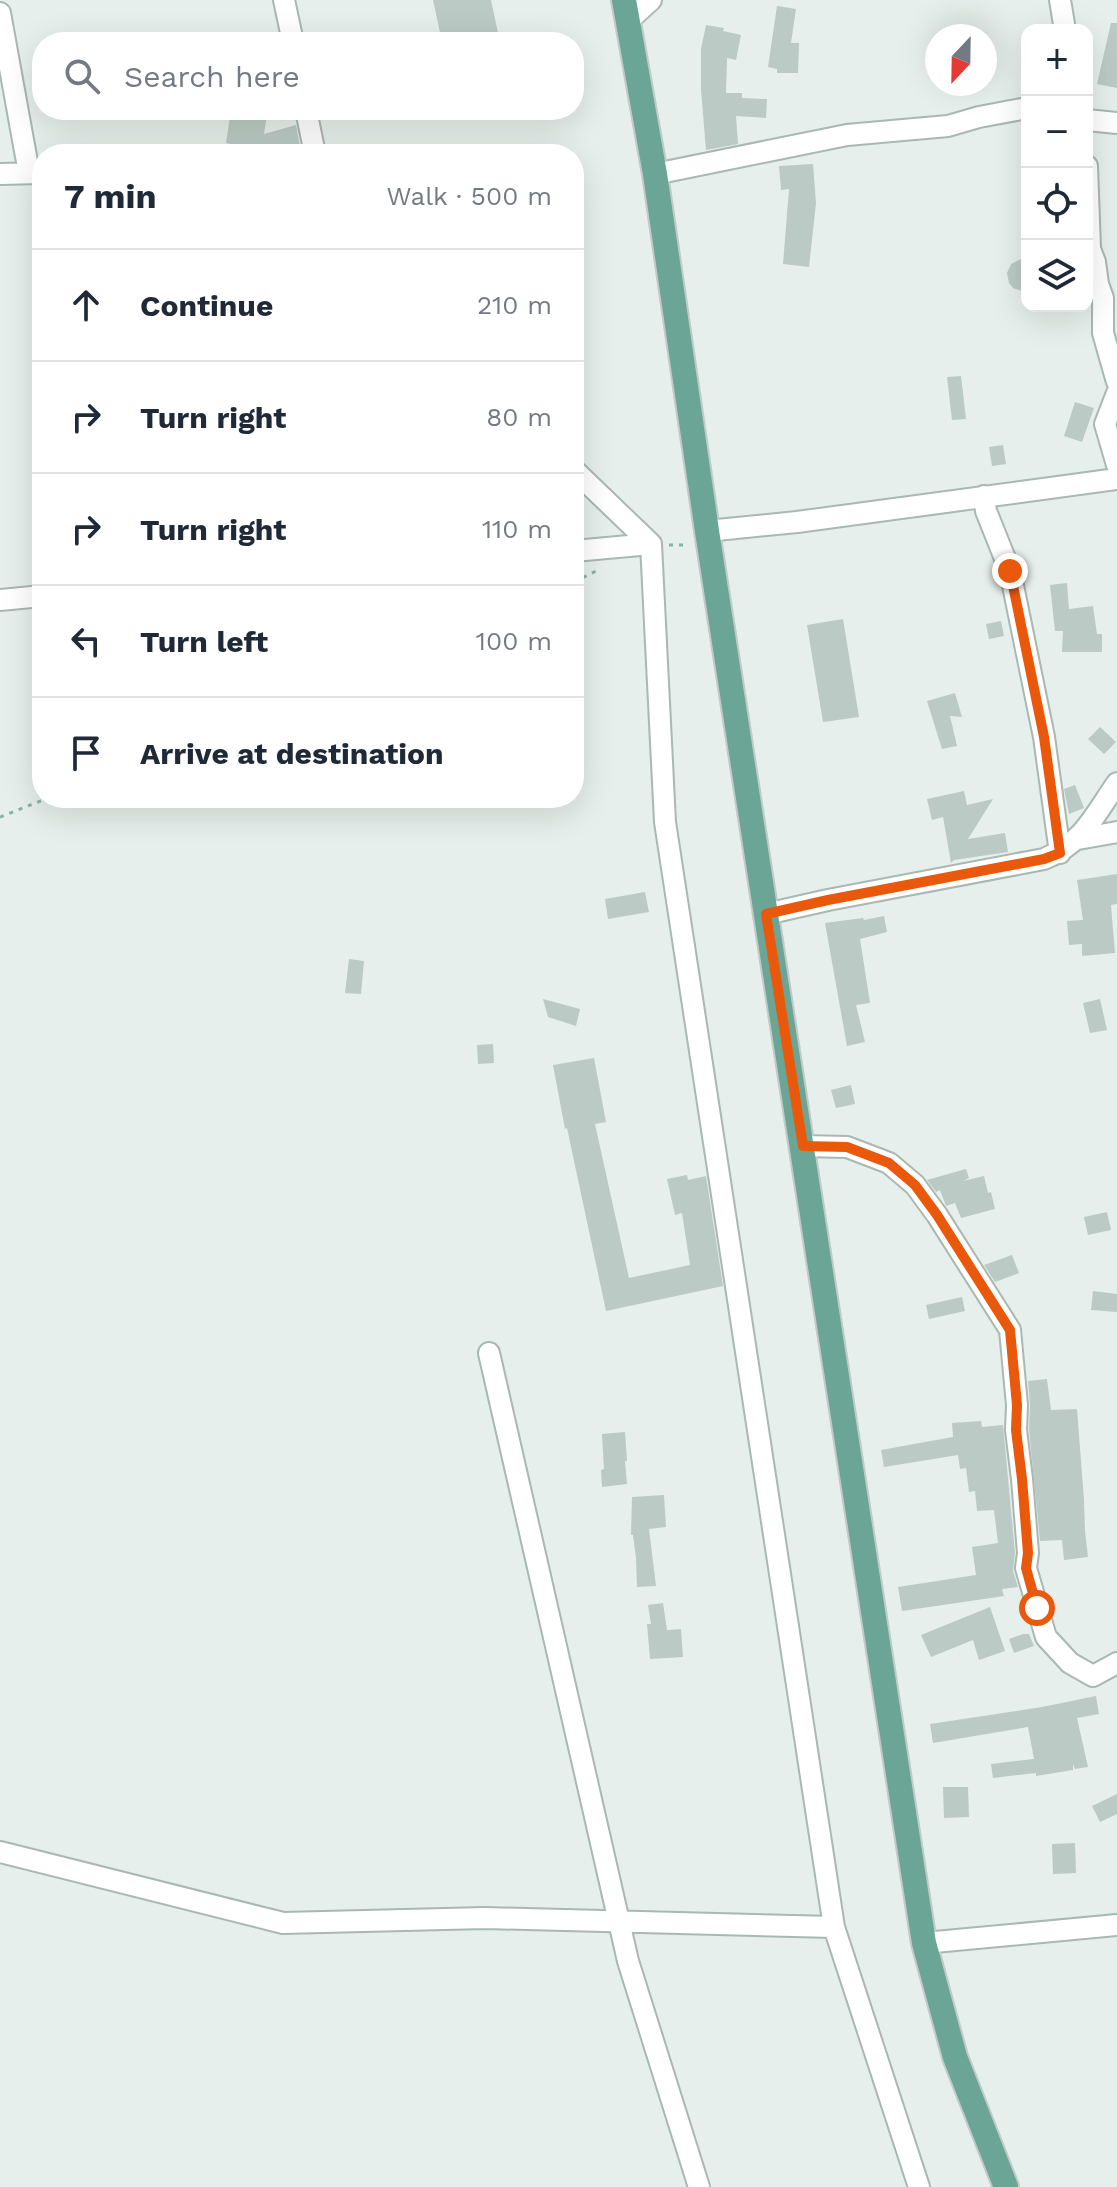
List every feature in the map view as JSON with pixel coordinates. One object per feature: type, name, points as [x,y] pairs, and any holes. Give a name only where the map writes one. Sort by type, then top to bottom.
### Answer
[{"type":"main road","points":[[626,10],[655,174],[924,1943],[955,2057],[1006,2187]]},
{"type":"street","points":[[284,0],[291,32]]},
{"type":"street","points":[[626,10],[651,0]]},
{"type":"street","points":[[1060,0],[1064,24]]},
{"type":"street","points":[[0,13],[32,155]]},
{"type":"street","points":[[655,174],[847,135],[948,126],[1021,109]]},
{"type":"street","points":[[308,120],[313,144]]},
{"type":"street","points":[[1093,121],[1117,123]]},
{"type":"street","points":[[1087,168],[1090,249],[1103,298],[1103,333],[1117,382]]},
{"type":"street","points":[[0,174],[32,173]]},
{"type":"street","points":[[1117,393],[1105,424],[1117,465]]},
{"type":"street","points":[[707,531],[1117,479]]},
{"type":"street","points":[[584,480],[651,544],[665,822],[834,1927],[919,2187]]},
{"type":"street","points":[[984,496],[986,511],[1010,571],[1044,737],[1060,853]]},
{"type":"street","points":[[584,550],[651,544]]},
{"type":"street","points":[[0,600],[32,597]]},
{"type":"street","points":[[766,914],[1044,859],[1060,853],[1078,839],[1117,783]]},
{"type":"street","points":[[1078,839],[1117,832]]},
{"type":"street","points":[[803,1146],[847,1147],[889,1163],[915,1185],[1010,1330],[1028,1553],[1026,1568],[1046,1637],[1070,1663],[1093,1676],[1117,1663]]},
{"type":"street","points":[[489,1353],[628,1961],[699,2187]]},
{"type":"street","points":[[0,1852],[283,1923],[485,1918],[834,1927]]},
{"type":"street","points":[[924,1943],[1117,1925]]},
{"type":"path","points":[[0,817],[32,804]]},
{"type":"building","points":[[433,0],[491,0],[498,32],[440,32]]},
{"type":"building","points":[[777,6],[796,9],[791,43],[799,43],[798,73],[777,73],[777,69],[768,67]]},
{"type":"building","points":[[1111,23],[1117,23],[1117,88],[1097,84]]},
{"type":"building","points":[[706,25],[741,35],[736,60],[727,58],[726,93],[742,93],[742,98],[767,99],[766,118],[736,116],[738,144],[706,150],[701,49]]},
{"type":"building","points":[[229,120],[266,120],[264,134],[296,125],[299,144],[230,144],[226,143]]},
{"type":"building","points":[[813,164],[816,203],[809,267],[783,264],[789,189],[781,190],[779,166]]},
{"type":"building","points":[[1021,259],[1021,291],[1009,283],[1007,273],[1011,264]]},
{"type":"building","points":[[961,376],[966,419],[952,420],[947,377]]},
{"type":"building","points":[[1075,402],[1094,408],[1082,442],[1064,436]]},
{"type":"building","points":[[1003,445],[1006,464],[992,466],[989,447]]},
{"type":"building","points":[[1067,583],[1069,609],[1093,606],[1097,634],[1102,634],[1102,652],[1062,652],[1063,631],[1055,631],[1050,585]]},
{"type":"building","points":[[843,619],[859,717],[823,722],[807,625]]},
{"type":"building","points":[[1001,621],[1004,636],[989,639],[986,624]]},
{"type":"building","points":[[955,693],[962,717],[950,716],[957,746],[942,749],[927,701]]},
{"type":"building","points":[[1100,727],[1116,742],[1104,754],[1088,739]]},
{"type":"building","points":[[1075,785],[1084,808],[1069,814],[1064,789]]},
{"type":"building","points":[[964,791],[967,805],[993,799],[968,839],[1005,833],[1008,852],[951,863],[943,817],[932,820],[927,799]]},
{"type":"building","points":[[1117,874],[1117,904],[1111,905],[1115,953],[1082,956],[1082,944],[1069,945],[1067,921],[1083,920],[1077,880]]},
{"type":"building","points":[[645,892],[649,912],[608,919],[605,899]]},
{"type":"building","points":[[884,916],[887,932],[860,939],[870,1003],[856,1005],[865,1042],[847,1046],[825,923]]},
{"type":"building","points":[[349,959],[364,961],[361,994],[345,993]]},
{"type":"building","points":[[543,999],[580,1009],[576,1026],[548,1017]]},
{"type":"building","points":[[1100,999],[1107,1030],[1090,1033],[1083,1003]]},
{"type":"building","points":[[493,1044],[494,1063],[478,1064],[477,1045]]},
{"type":"building","points":[[594,1058],[606,1122],[595,1124],[629,1278],[690,1265],[682,1213],[675,1215],[667,1179],[687,1175],[688,1180],[706,1176],[723,1286],[606,1311],[553,1065]]},
{"type":"building","points":[[851,1085],[855,1104],[836,1108],[831,1090]]},
{"type":"building","points":[[966,1169],[969,1178],[963,1181],[984,1176],[995,1209],[961,1218],[955,1203],[946,1206],[940,1190],[936,1192],[927,1180]]},
{"type":"building","points":[[1107,1212],[1111,1230],[1088,1235],[1084,1217]]},
{"type":"building","points":[[1012,1255],[1019,1273],[995,1282],[984,1265]]},
{"type":"building","points":[[1093,1291],[1117,1294],[1117,1312],[1091,1310]]},
{"type":"building","points":[[962,1297],[965,1311],[929,1319],[926,1305]]},
{"type":"building","points":[[1047,1379],[1051,1410],[1077,1409],[1088,1557],[1064,1560],[1062,1540],[1040,1541],[1029,1429],[1028,1381]]},
{"type":"building","points":[[981,1421],[982,1427],[1003,1425],[1015,1553],[1013,1571],[1018,1587],[1002,1589],[1004,1596],[902,1611],[898,1587],[976,1575],[972,1547],[998,1543],[994,1510],[977,1511],[975,1491],[969,1492],[966,1468],[960,1469],[958,1455],[884,1467],[881,1450],[953,1437],[952,1423]]},
{"type":"building","points":[[625,1432],[627,1484],[602,1487],[602,1434]]},
{"type":"building","points":[[664,1495],[666,1527],[649,1529],[656,1586],[637,1587],[631,1535],[632,1497]]},
{"type":"building","points":[[663,1603],[667,1630],[681,1629],[683,1657],[650,1659],[648,1605]]},
{"type":"building","points":[[990,1607],[1005,1651],[979,1660],[973,1640],[931,1657],[921,1635]]},
{"type":"building","points":[[1029,1634],[1034,1646],[1014,1653],[1009,1639]]},
{"type":"building","points":[[1096,1696],[1099,1714],[1077,1718],[1088,1767],[1075,1769],[1073,1764],[1073,1770],[993,1778],[991,1764],[1034,1759],[1028,1727],[933,1743],[930,1724]]},
{"type":"building","points":[[943,1787],[968,1787],[969,1817],[944,1818]]},
{"type":"building","points":[[1117,1794],[1117,1814],[1100,1822],[1092,1806]]},
{"type":"building","points":[[1075,1843],[1076,1873],[1053,1874],[1052,1844]]},
{"type":"route","points":[[1010,571],[1044,737],[1060,853],[1044,859],[766,914],[803,1146],[847,1147],[889,1163],[915,1185],[1010,1330],[1028,1553],[1026,1568],[1037,1608]]}]
